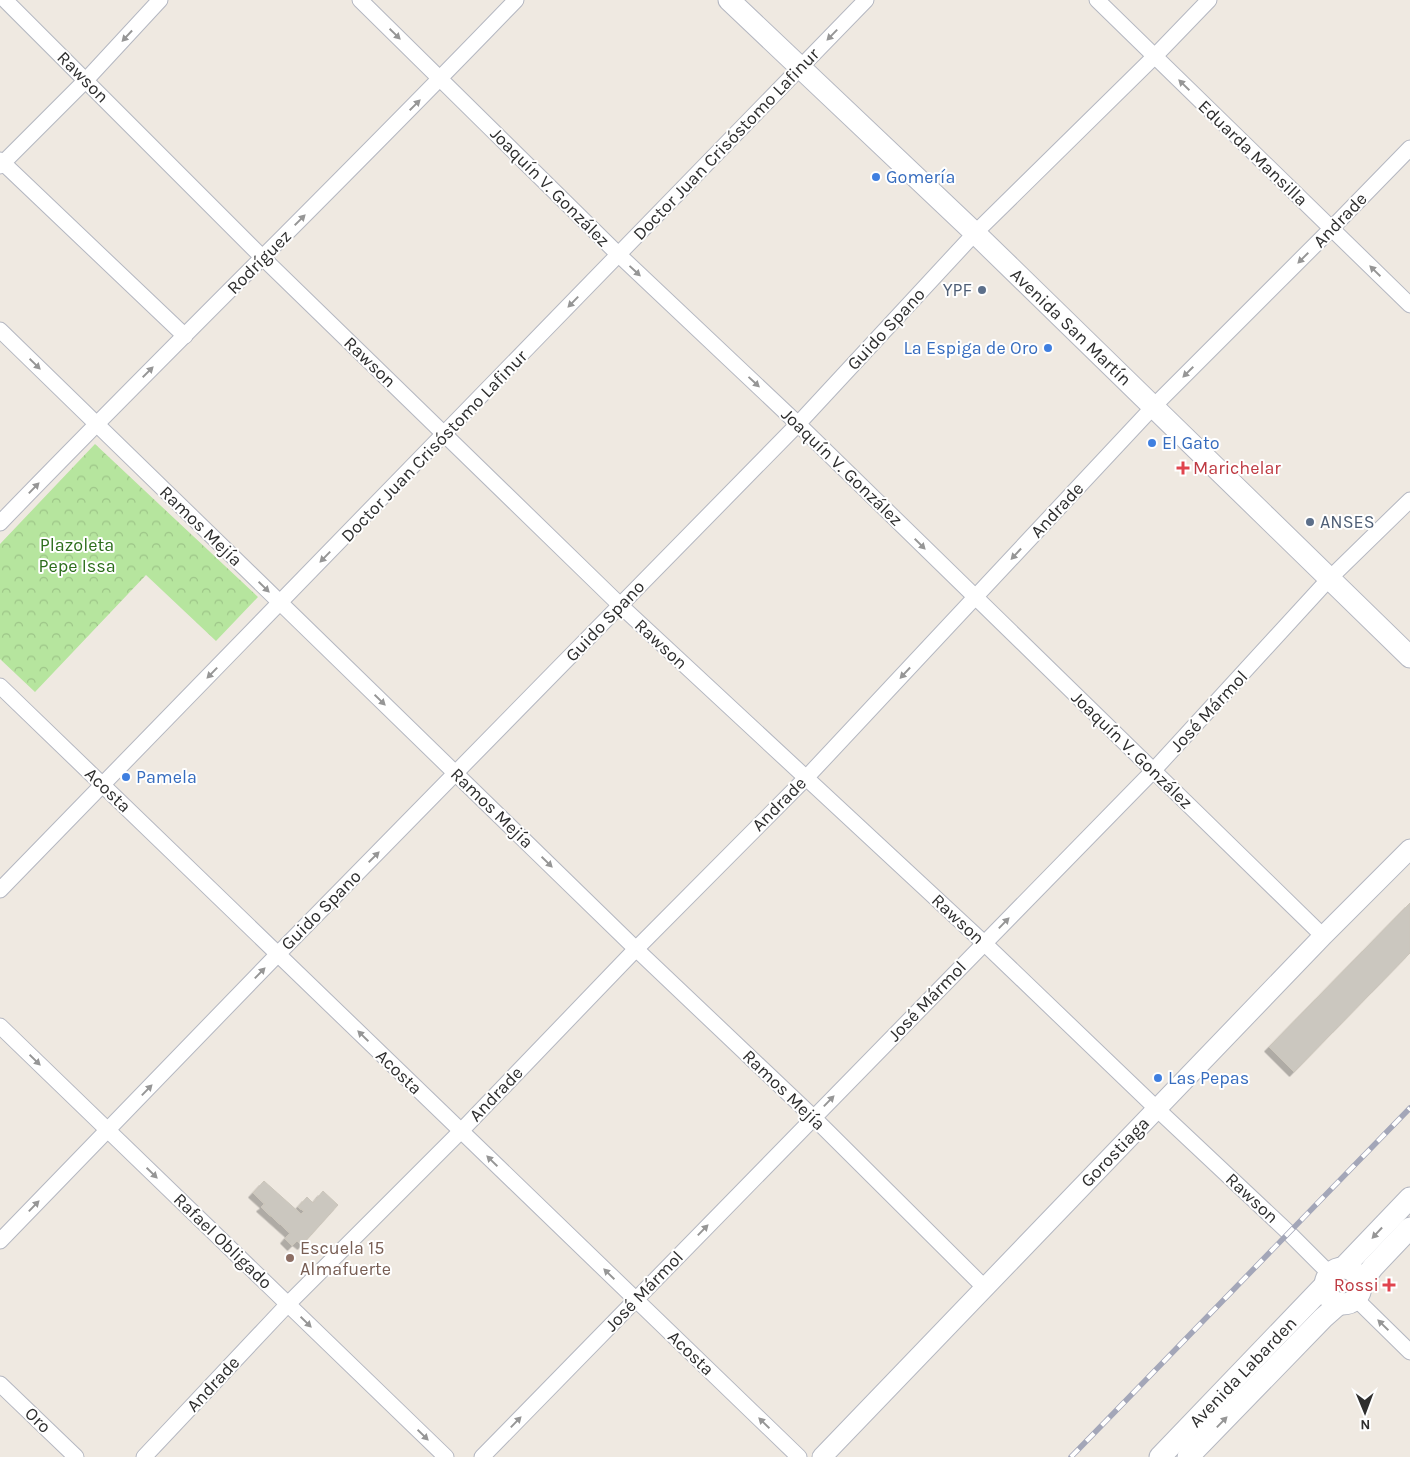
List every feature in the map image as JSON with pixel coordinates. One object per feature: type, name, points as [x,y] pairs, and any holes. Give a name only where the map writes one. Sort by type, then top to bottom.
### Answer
[{"type":"main road","name":"Avenida San Martín","points":[[729,0],[1154,406],[1410,657]]},
{"type":"main road","name":"Avenida Labarden","points":[[1160,1457],[1410,1198]]},
{"type":"main road","name":"Avenida Labarden","points":[[1188,1457],[1323,1318],[1352,1295],[1373,1267],[1410,1228]]},
{"type":"main road","points":[[1354,1272],[1352,1295],[1329,1297],[1333,1276],[1354,1272]]},
{"type":"street","name":"Rawson","points":[[5,0],[263,258],[620,606],[984,943],[1333,1276]]},
{"type":"street","points":[[160,0],[86,80],[1,163],[185,336]]},
{"type":"street","name":"Joaquín V. González","points":[[360,0],[619,256],[798,424],[1323,936]]},
{"type":"street","name":"Rodríguez","points":[[3,514],[263,258],[516,0]]},
{"type":"street","name":"Doctor Juan Crisóstomo Lafinur","points":[[0,890],[619,256],[866,0]]},
{"type":"street","name":"Eduarda Mansilla","points":[[1097,0],[1410,305]]},
{"type":"street","name":"Guido Spano","points":[[0,1242],[278,954],[798,424],[974,233],[1209,0]]},
{"type":"street","name":"Andrade","points":[[144,1457],[288,1304],[461,1131],[636,949],[806,778],[1154,406],[1410,148]]},
{"type":"street","name":"Ramos Mejía","points":[[0,330],[636,949],[813,1117],[984,1287]]},
{"type":"street","name":"José Mármol","points":[[482,1457],[1153,771],[1330,579],[1410,500]]},
{"type":"street","name":"Acosta","points":[[0,686],[799,1457]]},
{"type":"street","name":"Gorostiaga","points":[[822,1457],[1323,936],[1410,849]]},
{"type":"street","name":"Rafael Obligado","points":[[0,1026],[446,1457]]},
{"type":"street","points":[[1352,1295],[1410,1352]]},
{"type":"street","name":"Oro","points":[[0,1384],[76,1457]]},
{"type":"green space","name":"Plazoleta Pepe Issa","points":[[95,444],[258,597],[216,641],[146,575],[35,692],[0,659],[0,544]]},
{"type":"building","points":[[1410,903],[1410,953],[1294,1072],[1269,1047]]},
{"type":"building","points":[[264,1181],[301,1214],[304,1211],[298,1207],[307,1197],[313,1203],[323,1191],[338,1205],[302,1245],[297,1241],[292,1246],[285,1239],[290,1233],[261,1207],[265,1204],[253,1193]]},
{"type":"railway","points":[[1071,1457],[1410,1108]]},
{"type":"place","name":"Gomería","points":[[876,177]]},
{"type":"place","name":"YPF","points":[[982,290]]},
{"type":"place","name":"La Espiga de Oro","points":[[1048,348]]},
{"type":"place","name":"El Gato","points":[[1152,443]]},
{"type":"place","name":"Marichelar","points":[[1183,468]]},
{"type":"place","name":"ANSES","points":[[1310,522]]},
{"type":"place","name":"Pamela","points":[[126,777]]},
{"type":"place","name":"Las Pepas","points":[[1158,1078]]},
{"type":"place","name":"Escuela 15 Almafuerte","points":[[290,1258]]},
{"type":"place","name":"Rossi","points":[[1389,1285]]}]
